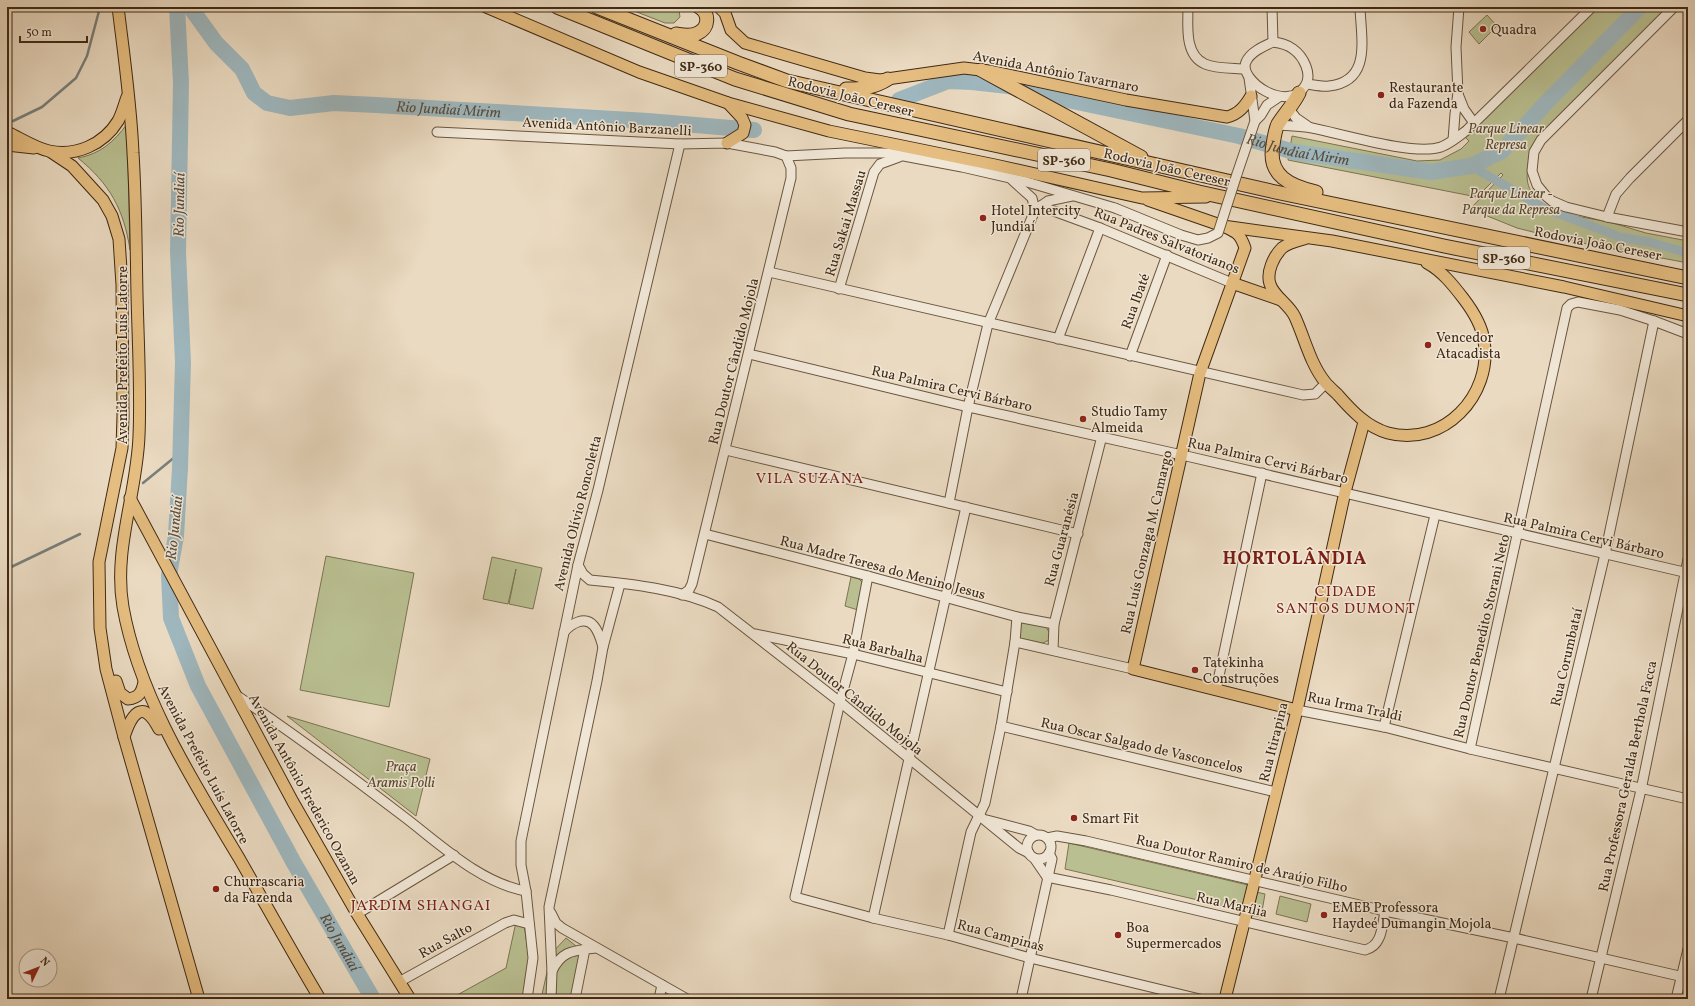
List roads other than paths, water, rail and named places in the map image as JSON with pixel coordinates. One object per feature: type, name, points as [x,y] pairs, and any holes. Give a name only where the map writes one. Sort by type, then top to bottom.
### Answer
[{"type":"highway","name":"Rodovia João Cereser","points":[[557,7],[735,79],[849,114],[1111,170],[1198,192],[1444,246],[1688,295]]},
{"type":"highway","name":"Rodovia João Cereser","points":[[597,7],[787,81],[920,110],[1156,165],[1424,223],[1688,277]]},
{"type":"highway","points":[[639,24],[670,34],[688,36],[698,34],[704,29],[707,22],[703,8]]},
{"type":"highway","points":[[981,70],[1156,165]]},
{"type":"highway","points":[[787,81],[853,89],[875,86],[888,79]]},
{"type":"highway","points":[[1303,89],[1277,128],[1271,155],[1273,165],[1279,174],[1295,187],[1361,203],[1424,223]]},
{"type":"main road","name":"Avenida Prefeito Luís Latorre","points":[[118,7],[129,93],[133,153],[139,372],[139,438],[124,532],[120,581],[122,605],[129,636],[144,682],[170,736],[202,796],[320,999]]},
{"type":"main road","points":[[486,7],[639,72],[731,107],[829,131],[995,165],[1142,198],[1223,226],[1332,241],[1564,287],[1688,316]]},
{"type":"main road","name":"Avenida Antônio Tavarnaro","points":[[723,9],[731,30],[745,43],[853,76],[880,80],[958,69],[981,70],[1134,102],[1227,117],[1234,115],[1241,110],[1251,96]]},
{"type":"main road","points":[[7,145],[47,151],[79,150],[91,147],[109,133],[119,120],[129,93]]},
{"type":"main road","points":[[731,107],[742,118],[745,124],[743,133],[732,141]]},
{"type":"main road","name":"Avenida Prefeito Luís Latorre","points":[[7,132],[47,151],[72,166],[103,200],[112,216],[119,239],[122,285],[122,435],[117,475],[98,562],[100,628],[106,669],[124,738],[199,999]]},
{"type":"main road","points":[[1142,198],[1221,196]]},
{"type":"main road","name":"Rua Luís Gonzaga M. Camargo","points":[[1132,669],[1200,373],[1245,248],[1242,238],[1236,232],[1223,226]]},
{"type":"main road","points":[[1308,238],[1295,241],[1283,248],[1273,260],[1268,278],[1272,289],[1288,306],[1294,316],[1313,364],[1326,383],[1364,422],[1387,432],[1404,435],[1420,435],[1434,430],[1447,423],[1458,414],[1476,393],[1484,369],[1484,340],[1478,322],[1458,291],[1436,268],[1419,258]]},
{"type":"main road","name":"Rua Padres Salvatorianos","points":[[1232,283],[1282,300]]},
{"type":"main road","name":"Rua Itirapina","points":[[1225,999],[1276,792],[1298,710],[1345,492],[1364,422]]},
{"type":"main road","name":"Avenida Antônio Frederico Ozanan","points":[[130,498],[293,802],[357,914],[410,999]]},
{"type":"main road","points":[[100,604],[112,667],[120,693],[128,699],[133,699],[141,693],[144,682]]},
{"type":"main road","name":"Rua Irma Traldi","points":[[1132,669],[1298,710]]},
{"type":"main road","points":[[124,738],[128,725],[134,716],[142,712],[147,712],[155,722],[186,780],[202,796]]},
{"type":"street","points":[[1188,7],[1190,43],[1192,52],[1198,59],[1204,64],[1212,66],[1245,69]]},
{"type":"street","points":[[1272,7],[1273,42]]},
{"type":"street","points":[[1249,78],[1268,92],[1279,97],[1291,97],[1303,89],[1342,83],[1353,76],[1360,63],[1361,54],[1360,7]]},
{"type":"street","points":[[1453,140],[1454,114],[1458,93],[1456,47],[1459,7]]},
{"type":"street","points":[[1277,128],[1310,127],[1388,145],[1414,149],[1441,147],[1453,140],[1474,123],[1592,7]]},
{"type":"street","points":[[1674,7],[1536,147],[1532,160],[1532,171],[1534,179],[1541,190],[1546,196],[1558,204],[1607,216],[1688,232]]},
{"type":"street","points":[[1255,124],[1249,78],[1245,69],[1246,62],[1253,53],[1273,42],[1293,48],[1301,57],[1308,73],[1303,89]]},
{"type":"street","points":[[1458,93],[1464,108],[1474,123]]},
{"type":"street","points":[[786,156],[874,153],[888,154],[962,167],[1027,182],[1115,208],[1181,235],[1198,240],[1208,238],[1218,233],[1255,124],[1266,105],[1279,97]]},
{"type":"street","points":[[1289,110],[1296,118],[1310,127]]},
{"type":"street","points":[[1607,216],[1616,194],[1688,120]]},
{"type":"street","name":"Avenida Antônio Barzanelli","points":[[437,132],[680,144],[732,141],[786,156]]},
{"type":"street","name":"Avenida Olívio Roncoletta","points":[[527,999],[533,958],[526,891],[521,865],[521,842],[578,565],[598,490],[680,144]]},
{"type":"street","name":"Rua Doutor Cândido Mojola","points":[[682,595],[690,590],[692,584],[769,272],[791,178],[792,168],[786,156]]},
{"type":"street","name":"Rua Sakai Massau","points":[[839,289],[874,172],[880,164],[900,157]]},
{"type":"street","points":[[1011,178],[1032,198],[1037,208]]},
{"type":"street","points":[[949,503],[968,407],[988,324],[1037,208],[1060,197],[1072,196]]},
{"type":"street","name":"Rua Padres Salvatorianos","points":[[1037,208],[1100,228],[1232,283]]},
{"type":"street","points":[[1058,339],[1100,228]]},
{"type":"street","name":"Rua Ibaté","points":[[1130,356],[1167,255]]},
{"type":"street","points":[[769,272],[1200,373],[1303,395],[1315,394],[1326,383]]},
{"type":"street","name":"Rua Doutor Benedito Storani Neto","points":[[1470,749],[1567,308],[1571,304],[1578,302],[1620,310],[1654,321]]},
{"type":"street","points":[[1654,321],[1688,334]]},
{"type":"street","name":"Rua Corumbataí","points":[[1499,999],[1605,554],[1654,321]]},
{"type":"street","name":"Rua Palmira Cervi Bárbaro","points":[[748,354],[968,407],[1345,492],[1686,573]]},
{"type":"street","name":"Rua Guaranésia","points":[[1053,650],[1054,624],[1102,436]]},
{"type":"street","points":[[726,450],[1078,534]]},
{"type":"street","points":[[1216,690],[1262,474]]},
{"type":"street","points":[[873,918],[966,507]]},
{"type":"street","points":[[1384,727],[1435,514]]},
{"type":"street","name":"Rua Madre Teresa do Menino Jesus","points":[[705,534],[868,576],[1017,617],[1054,624]]},
{"type":"street","name":"Rua Professora Geralda Berthola Facca","points":[[1591,999],[1641,790],[1688,559]]},
{"type":"street","points":[[578,565],[583,574],[590,580],[646,587],[682,595]]},
{"type":"street","points":[[840,702],[853,654],[868,576]]},
{"type":"street","points":[[551,999],[552,972],[549,907],[603,647],[620,584]]},
{"type":"street","name":"Rua Doutor Cândido Mojola","points":[[692,584],[694,590],[705,601]]},
{"type":"street","name":"Rua Doutor Cândido Mojola","points":[[682,595],[705,601],[718,608],[752,634],[840,702],[1019,848],[1032,856],[1047,877]]},
{"type":"street","points":[[948,935],[971,832],[982,818],[1007,692],[1015,642],[1017,617]]},
{"type":"street","points":[[564,633],[569,626],[576,622],[584,621],[590,623],[598,633],[603,647]]},
{"type":"street","name":"Rua Barbalha","points":[[752,634],[853,654],[1007,692]]},
{"type":"street","name":"Rua Irma Traldi","points":[[1015,642],[1132,669]]},
{"type":"street","points":[[235,695],[278,723],[454,855],[499,883],[510,888],[526,891]]},
{"type":"street","name":"Rua Campinas","points":[[840,702],[795,897],[873,918],[948,935],[1030,958],[1200,999]]},
{"type":"street","name":"Rua Irma Traldi","points":[[1298,710],[1384,727],[1641,790],[1688,799]]},
{"type":"street","name":"Rua Oscar Salgado de Vasconcelos","points":[[1001,726],[1276,792]]},
{"type":"street","name":"Rua Doutor Cândido Mojola","points":[[982,818],[1029,831],[1047,838]]},
{"type":"street","points":[[1036,835],[1028,842],[1027,846],[1032,856],[1041,858],[1049,853],[1051,848],[1047,838]]},
{"type":"street","name":"Rua Doutor Ramiro de Araújo Filho","points":[[1047,838],[1057,836],[1086,842],[1385,911],[1514,938],[1685,977]]},
{"type":"street","points":[[1021,999],[1052,859],[1049,853]]},
{"type":"street","points":[[357,914],[454,855]]},
{"type":"street","name":"Rua Marília","points":[[1047,877],[1111,890],[1365,950],[1372,948],[1378,942],[1385,911]]},
{"type":"street","points":[[549,907],[552,917],[556,923],[595,948],[687,999]]},
{"type":"street","name":"Rua Salto","points":[[398,982],[505,922],[514,920],[529,924]]},
{"type":"street","points":[[552,972],[561,957],[571,952],[595,948]]},
{"type":"street","points":[[575,999],[585,949]]},
{"type":"street","points":[[1676,999],[1685,977],[1688,949]]},
{"type":"street","points":[[659,999],[662,985]]},
{"type":"waterway","name":"Rio Jundiaí","points":[[177,7],[181,83],[178,252],[183,362],[180,468],[176,536],[169,575],[171,618],[198,686],[294,863],[373,999]]},
{"type":"waterway","name":"Rio Jundiaí Mirim","points":[[190,7],[216,43],[242,69],[254,93],[267,103],[290,108],[334,103],[376,105],[648,121],[754,130]]},
{"type":"waterway","name":"Rio Jundiaí Mirim","points":[[899,100],[948,81],[1008,86],[1053,97],[1239,136],[1294,152],[1431,172],[1471,166],[1502,151],[1545,104],[1640,7]]},
{"type":"waterway","points":[[13,121],[42,107],[76,78],[87,56],[99,11]]},
{"type":"waterway","points":[[1471,166],[1544,208],[1620,237],[1649,242],[1688,253]]},
{"type":"waterway","points":[[143,483],[181,452]]},
{"type":"waterway","points":[[7,569],[80,534]]},
{"type":"place","name":"Quadra","points":[[1483,29]]},
{"type":"place","name":"Restaurante da Fazenda","points":[[1381,95]]},
{"type":"place","name":"Hotel Intercity Jundiaí","points":[[983,218]]},
{"type":"place","name":"Vencedor Atacadista","points":[[1428,345]]},
{"type":"place","name":"Studio Tamy Almeida","points":[[1083,419]]},
{"type":"place","name":"Tatekinha Construções","points":[[1195,670]]},
{"type":"place","name":"Smart Fit","points":[[1074,818]]},
{"type":"place","name":"Churrascaria da Fazenda","points":[[216,889]]},
{"type":"place","name":"EMEB Professora Haydeé Dumangin Mojola","points":[[1324,915]]},
{"type":"place","name":"Boa Supermercados","points":[[1118,935]]},
{"type":"district","name":"VILA SUZANA","points":[[810,478]]},
{"type":"district","name":"HORTOLÂNDIA","points":[[1295,558]]},
{"type":"district","name":"CIDADE SANTOS DUMONT","points":[[1346,600]]},
{"type":"district","name":"JARDIM SHANGAI","points":[[421,905]]},
{"type":"park label","name":"Parque Linear Represa","points":[[1506,136]]},
{"type":"park label","name":"Parque Linear - Parque da Represa","points":[[1511,202]]},
{"type":"park label","name":"Praça Aramis Polli","points":[[401,774]]}]
